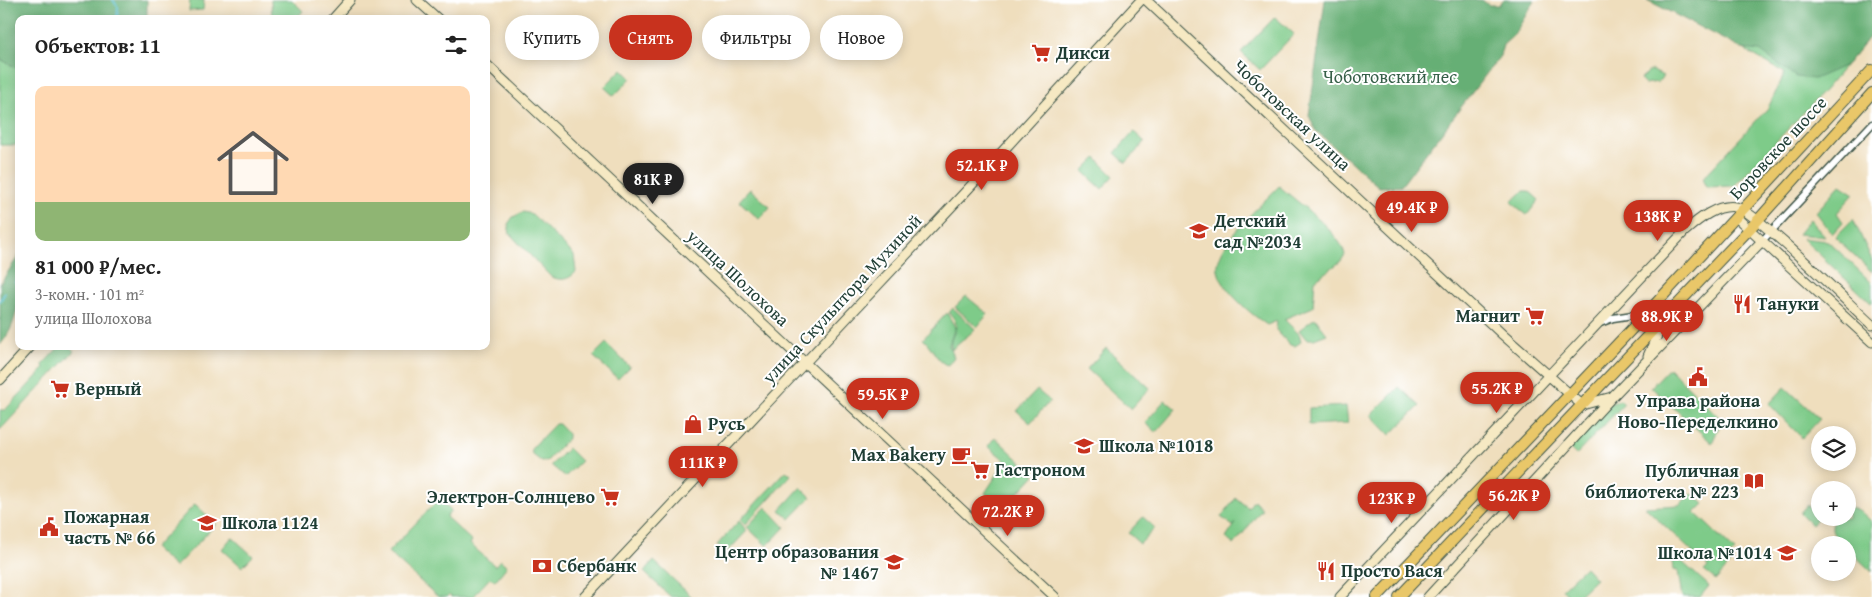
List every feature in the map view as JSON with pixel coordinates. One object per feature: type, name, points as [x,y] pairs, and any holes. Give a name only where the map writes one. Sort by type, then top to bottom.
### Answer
[{"type":"main road","name":"Боровское шоссе","points":[[1377,597],[1647,313],[1872,70]]},
{"type":"main road","name":"Боровское шоссе","points":[[1399,597],[1668,312],[1758,220],[1872,93]]},
{"type":"street","points":[[337,15],[350,0]]},
{"type":"street","points":[[418,0],[434,15]]},
{"type":"street","name":"улица Скульптора Мухиной","points":[[585,597],[1141,0]]},
{"type":"street","name":"Чоботовская улица","points":[[1146,0],[1503,335],[1582,405]]},
{"type":"street","name":"улица Шолохова","points":[[490,68],[1055,597]]},
{"type":"street","points":[[1859,108],[1872,103]]},
{"type":"street","points":[[1428,597],[1644,363],[1872,124]]},
{"type":"street","points":[[1340,597],[1594,327],[1696,222],[1723,208],[1735,206],[1743,209],[1758,220],[1872,325]]},
{"type":"street","points":[[1736,217],[1872,342]]},
{"type":"street","points":[[1644,363],[1668,312]]},
{"type":"street","points":[[1594,327],[1613,318],[1647,313]]},
{"type":"street","points":[[0,380],[27,350]]},
{"type":"street","points":[[1582,405],[1612,398]]},
{"type":"green space","points":[[0,0],[147,0],[147,15],[15,15],[15,67],[0,59]]},
{"type":"green space","points":[[190,0],[204,0],[203,10],[189,11]]},
{"type":"green space","points":[[271,0],[292,0],[303,11],[300,15],[272,15]]},
{"type":"green space","name":"Чоботовский лес","points":[[1325,0],[1482,0],[1489,5],[1499,5],[1504,0],[1535,0],[1514,35],[1503,45],[1500,56],[1401,186],[1379,187],[1315,130],[1309,115]]},
{"type":"green space","points":[[1647,0],[1872,0],[1872,34],[1846,65],[1814,79],[1796,77],[1760,51],[1742,49]]},
{"type":"green space","points":[[1658,0],[1872,0],[1872,34],[1824,91],[1734,186],[1706,187],[1703,181],[1704,177],[1768,108],[1785,73]]},
{"type":"green space","points":[[1275,17],[1294,34],[1260,70],[1241,52]]},
{"type":"green space","points":[[0,59],[15,67],[15,145],[0,145]]},
{"type":"green space","points":[[622,69],[631,78],[614,96],[604,87]]},
{"type":"green space","points":[[1651,70],[1663,76],[1658,82],[1644,84],[1640,79]]},
{"type":"green space","points":[[1134,132],[1145,142],[1126,163],[1115,153]]},
{"type":"green space","points":[[1096,158],[1114,176],[1102,189],[1083,171]]},
{"type":"green space","points":[[1840,185],[1854,194],[1837,213],[1843,222],[1832,234],[1816,212]]},
{"type":"green space","points":[[1279,186],[1307,209],[1336,237],[1345,255],[1340,262],[1315,280],[1313,307],[1284,319],[1299,334],[1301,342],[1295,346],[1290,345],[1276,330],[1277,321],[1267,325],[1244,307],[1222,281],[1218,272],[1221,254],[1234,233]]},
{"type":"green space","points":[[750,189],[770,207],[759,219],[739,201]]},
{"type":"green space","points":[[1524,191],[1529,191],[1539,200],[1527,215],[1511,202]]},
{"type":"green space","points":[[523,212],[532,214],[574,255],[576,272],[573,275],[565,279],[551,277],[510,234],[508,224],[513,217]]},
{"type":"green space","points":[[1810,219],[1825,237],[1798,234]]},
{"type":"green space","points":[[1853,219],[1872,260],[1872,272],[1835,237]]},
{"type":"green space","points":[[1802,238],[1828,241],[1872,283],[1872,304]]},
{"type":"green space","points":[[15,261],[15,317],[0,345],[0,284]]},
{"type":"green space","points":[[966,296],[988,314],[977,327],[955,307]]},
{"type":"green space","points":[[953,308],[975,329],[952,350],[951,340],[956,323],[949,313]]},
{"type":"green space","points":[[947,313],[955,327],[949,345],[954,357],[948,365],[941,362],[923,339]]},
{"type":"green space","points":[[1315,318],[1327,334],[1314,339],[1306,339],[1299,330]]},
{"type":"green space","points":[[606,343],[630,367],[618,379],[593,356]]},
{"type":"green space","points":[[1106,348],[1150,388],[1131,409],[1087,369]]},
{"type":"green space","points":[[56,350],[74,351],[0,430],[0,410],[5,410],[44,369],[43,364]]},
{"type":"green space","points":[[1669,368],[1722,420],[1712,443],[1651,387]]},
{"type":"green space","points":[[1399,387],[1420,406],[1390,435],[1371,415]]},
{"type":"green space","points":[[1785,387],[1820,419],[1811,426],[1802,438],[1769,404]]},
{"type":"green space","points":[[1037,390],[1050,401],[1030,423],[1017,411]]},
{"type":"green space","points":[[1165,400],[1176,409],[1156,432],[1145,423]]},
{"type":"green space","points":[[1620,400],[1624,404],[1576,455],[1569,448],[1607,405]]},
{"type":"green space","points":[[1346,406],[1348,423],[1309,425],[1309,408]]},
{"type":"green space","points":[[555,424],[559,424],[568,434],[568,438],[547,461],[542,462],[532,454],[531,449]]},
{"type":"green space","points":[[995,437],[1035,475],[1003,509],[985,493],[1006,461],[988,446]]},
{"type":"green space","points":[[568,448],[581,461],[565,477],[551,465]]},
{"type":"green space","points":[[786,471],[791,475],[745,525],[740,520]]},
{"type":"green space","points":[[801,487],[811,497],[790,519],[780,510]]},
{"type":"green space","points":[[1692,493],[1704,504],[1695,513],[1735,551],[1730,556],[1733,561],[1716,580],[1704,571],[1708,567],[1645,507],[1679,505]]},
{"type":"green space","points":[[1236,498],[1248,508],[1254,500],[1262,509],[1234,545],[1226,538],[1236,523],[1233,526],[1221,517]]},
{"type":"green space","points":[[439,499],[451,511],[446,517],[472,541],[470,544],[495,566],[500,560],[507,566],[495,581],[490,578],[472,597],[451,597],[449,595],[447,597],[438,597],[388,552]]},
{"type":"green space","points":[[195,504],[216,524],[175,567],[154,548]]},
{"type":"green space","points":[[1807,505],[1811,509],[1811,524],[1800,513]]},
{"type":"green space","points":[[766,507],[785,527],[767,546],[747,527]]},
{"type":"green space","points":[[1856,509],[1872,522],[1872,572],[1856,557],[1856,536],[1835,536],[1832,526],[1856,526]]},
{"type":"green space","points":[[1143,517],[1155,528],[1140,544],[1128,533]]},
{"type":"green space","points":[[739,521],[747,531],[726,553],[717,545]]},
{"type":"green space","points":[[232,537],[253,556],[242,567],[222,549]]},
{"type":"green space","points":[[1671,552],[1709,586],[1700,597],[1682,597],[1678,571],[1673,570]]},
{"type":"green space","points":[[654,561],[692,597],[671,597],[644,572]]},
{"type":"green space","points":[[1585,567],[1596,579],[1577,597],[1569,597],[1562,589]]},
{"type":"waterway","points":[[113,0],[118,7],[117,15]]},
{"type":"waterway","points":[[0,301],[5,293]]},
{"type":"place","name":"Дикси","points":[[1041,53]]},
{"type":"place","name":"Детский сад №2034","points":[[1199,231]]},
{"type":"place","name":"Тануки","points":[[1742,304]]},
{"type":"place","name":"Магнит","points":[[1535,316]]},
{"type":"place","name":"Управа района Ново-Переделкино","points":[[1698,377]]},
{"type":"place","name":"Верный","points":[[60,389]]},
{"type":"place","name":"Русь","points":[[693,424]]},
{"type":"place","name":"Школа №1018","points":[[1084,446]]},
{"type":"place","name":"Max Bakery","points":[[961,455]]},
{"type":"place","name":"Гастроном","points":[[980,470]]},
{"type":"place","name":"Публичная библиотека № 223","points":[[1754,481]]},
{"type":"place","name":"Электрон-Солнцево","points":[[610,497]]},
{"type":"place","name":"Школа 1124","points":[[207,523]]},
{"type":"place","name":"Пожарная часть № 66","points":[[49,527]]},
{"type":"place","name":"Школа №1014","points":[[1787,553]]},
{"type":"place","name":"Центр образования № 1467","points":[[894,562]]},
{"type":"place","name":"Сбербанк","points":[[542,566]]},
{"type":"place","name":"Просто Вася","points":[[1326,571]]}]
